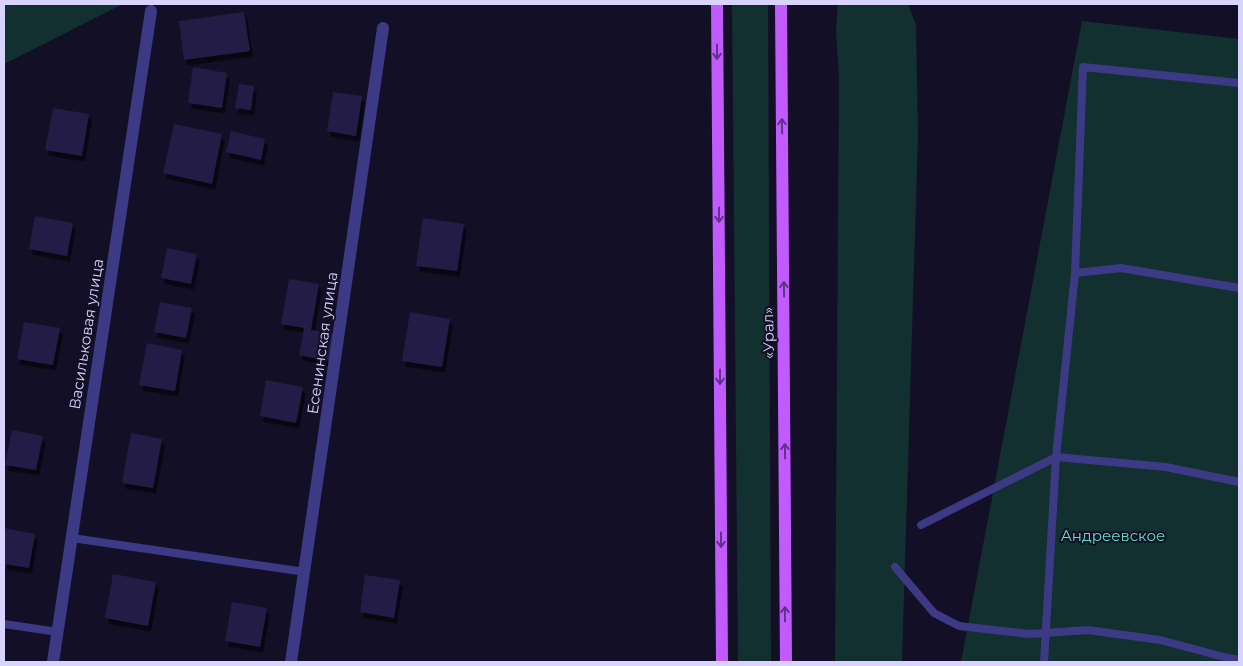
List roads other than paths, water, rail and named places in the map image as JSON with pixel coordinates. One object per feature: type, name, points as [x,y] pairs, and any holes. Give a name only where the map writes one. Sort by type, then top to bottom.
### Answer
[{"type":"main road","points":[[717,4],[722,662]]},
{"type":"main road","name":"«Урал»","points":[[781,4],[786,662]]},
{"type":"street","name":"Васильковая улица","points":[[53,662],[151,11]]},
{"type":"street","name":"Есенинская улица","points":[[291,662],[383,28]]},
{"type":"lane","points":[[1044,662],[1056,457],[1075,273],[1082,66],[1239,83]]},
{"type":"lane","points":[[1075,273],[1121,268],[1239,288]]},
{"type":"lane","points":[[921,526],[1056,457],[1166,467],[1239,482]]},
{"type":"lane","points":[[72,538],[305,572]]},
{"type":"lane","points":[[895,567],[934,614],[959,626],[1029,634],[1088,630],[1160,640],[1239,660]]},
{"type":"lane","points":[[4,624],[58,632]]},
{"type":"park label","name":"Андреевское","points":[[1113,535]]}]
